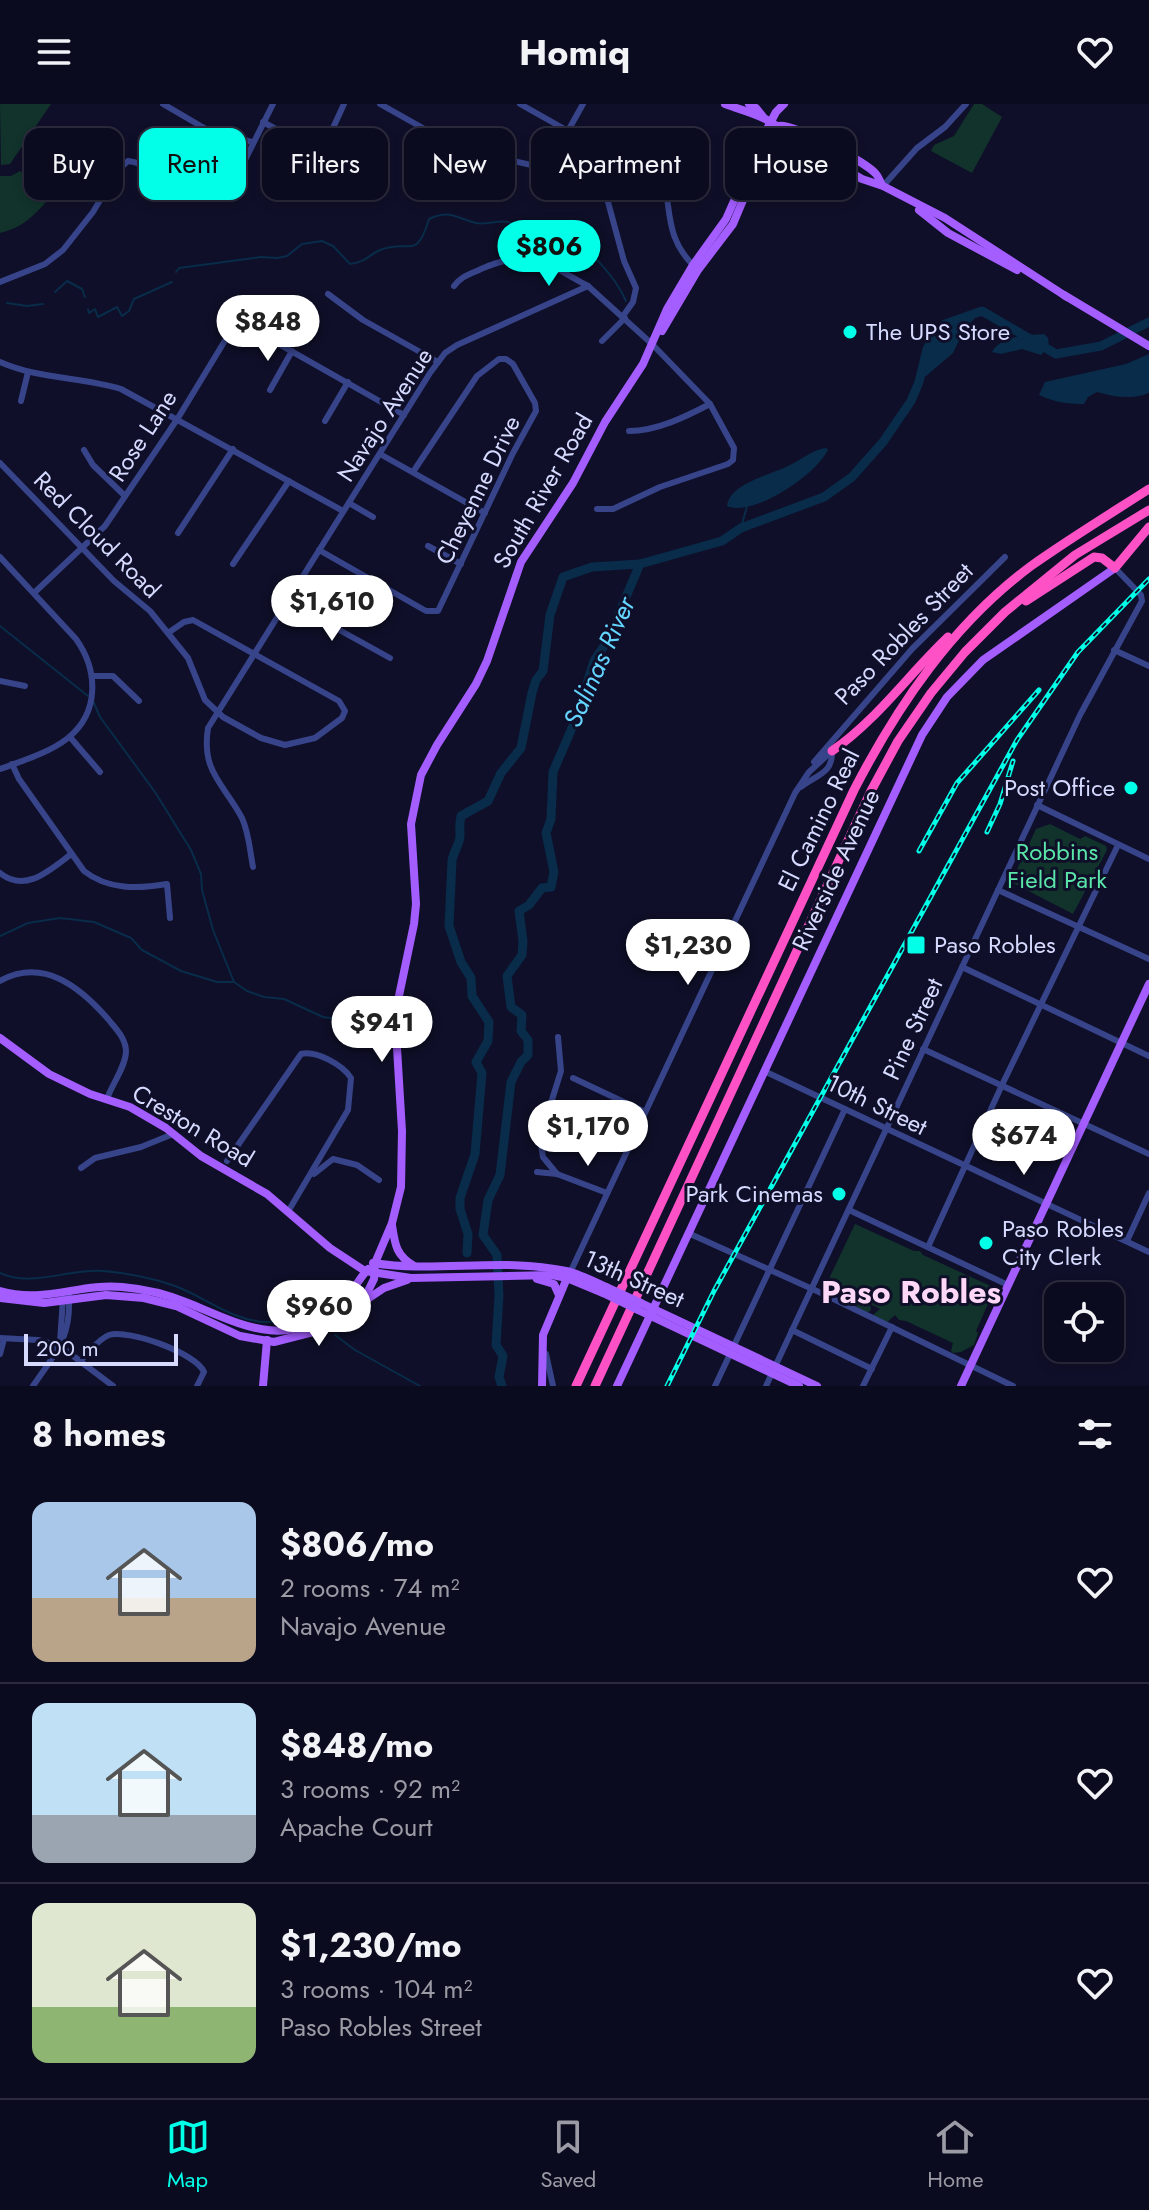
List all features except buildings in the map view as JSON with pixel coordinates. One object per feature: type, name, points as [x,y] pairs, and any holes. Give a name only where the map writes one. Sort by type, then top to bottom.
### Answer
[{"type":"highway","name":"El Camino Real","points":[[576,1386],[889,725],[939,655],[1032,565],[1149,489]]},
{"type":"highway","name":"El Camino Real","points":[[595,1386],[871,791],[898,741],[931,693],[965,652],[1005,612],[1075,555],[1149,510]]},
{"type":"highway","points":[[1005,612],[1094,557],[1102,558],[1115,568],[1149,527]]},
{"type":"highway","points":[[832,751],[864,727],[924,660],[958,628],[976,616]]},
{"type":"main road","points":[[725,104],[771,124]]},
{"type":"main road","points":[[749,104],[786,135],[862,179],[883,186],[945,218],[1149,346]]},
{"type":"main road","name":"South River Road","points":[[375,1263],[392,1223],[401,1187],[403,1163],[395,1015],[414,924],[416,904],[411,824],[421,775],[487,661],[521,562],[573,483],[605,422],[643,364],[667,309],[726,219],[776,108],[784,104]]},
{"type":"main road","name":"Riverside Avenue","points":[[617,1386],[907,764],[935,714],[962,679],[983,660],[1115,568]]},
{"type":"main road","points":[[961,1386],[1149,984]]},
{"type":"main road","name":"Creston Road","points":[[0,1038],[49,1074],[90,1094],[138,1111],[194,1151],[267,1194],[330,1248],[365,1271],[413,1278]]},
{"type":"main road","points":[[392,1223],[396,1251],[415,1266]]},
{"type":"main road","points":[[356,1263],[375,1263]]},
{"type":"main road","points":[[0,1298],[19,1302],[66,1297],[99,1288],[143,1289],[187,1302],[237,1325],[267,1331],[301,1326],[327,1316],[348,1298],[365,1271],[375,1263]]},
{"type":"main road","points":[[356,1308],[367,1293],[375,1274],[375,1263]]},
{"type":"main road","name":"13th Street","points":[[375,1263],[568,1275],[773,1370],[817,1386]]},
{"type":"main road","points":[[536,1273],[554,1284],[559,1296]]},
{"type":"main road","name":"13th Street","points":[[413,1278],[536,1273]]},
{"type":"main road","name":"Paso Robles Street","points":[[542,1386],[543,1335],[568,1275]]},
{"type":"main road","points":[[0,1291],[32,1296],[125,1296],[162,1301],[240,1336],[267,1342],[313,1333],[384,1288],[413,1278]]},
{"type":"main road","points":[[263,1386],[267,1331]]},
{"type":"main road","name":"13th Street","points":[[773,1370],[799,1386]]},
{"type":"street","points":[[163,104],[211,132],[252,142]]},
{"type":"street","points":[[0,282],[45,264],[63,250],[93,212],[118,170],[128,161],[139,162],[177,184],[216,195],[228,194],[273,104]]},
{"type":"street","points":[[333,128],[344,104]]},
{"type":"street","points":[[380,104],[460,149],[531,165]]},
{"type":"street","points":[[520,104],[563,128]]},
{"type":"street","points":[[570,128],[583,104]]},
{"type":"street","points":[[883,186],[917,148],[945,127],[966,104]]},
{"type":"street","points":[[263,122],[274,128]]},
{"type":"street","points":[[602,341],[624,317],[633,302],[636,288],[624,261],[609,200]]},
{"type":"street","points":[[667,200],[674,241],[696,268]]},
{"type":"street","points":[[454,286],[460,278],[502,260],[518,257],[541,261],[588,286],[652,344],[710,404],[734,448],[733,460],[660,487],[613,509],[597,509]]},
{"type":"street","name":"Navajo Avenue","points":[[253,867],[242,818],[213,775],[207,755],[208,728],[445,353],[588,286]]},
{"type":"street","points":[[328,294],[363,320],[438,362]]},
{"type":"street","name":"Rose Lane","points":[[34,593],[105,526],[178,418],[235,325],[245,323],[404,415]]},
{"type":"street","points":[[270,390],[292,351]]},
{"type":"street","name":"Cheyenne Drive","points":[[319,550],[432,613],[441,607],[537,407],[513,364],[506,359],[493,363],[473,381],[413,472]]},
{"type":"street","points":[[0,362],[28,372],[88,380],[121,389],[343,511]]},
{"type":"street","points":[[21,401],[28,372]]},
{"type":"street","points":[[325,421],[348,382]]},
{"type":"street","points":[[629,431],[660,426],[710,404]]},
{"type":"street","points":[[178,533],[233,449]]},
{"type":"street","points":[[84,450],[93,465],[125,496]]},
{"type":"street","points":[[380,454],[485,513]]},
{"type":"street","name":"Red Cloud Road","points":[[0,463],[114,581],[150,611],[192,665],[205,700],[218,713],[261,738],[285,745],[315,738],[342,718],[345,711],[339,701],[193,620],[168,633]]},
{"type":"street","points":[[233,564],[289,481]]},
{"type":"street","name":"Navajo Avenue","points":[[349,503],[373,517]]},
{"type":"street","points":[[428,546],[461,564]]},
{"type":"street","points":[[0,557],[85,652],[93,676],[93,694],[88,712],[70,737],[0,769]]},
{"type":"street","name":"Paso Robles Street","points":[[568,1275],[795,793],[832,739],[912,649],[1005,557]]},
{"type":"street","name":"Pine Street","points":[[766,1386],[1037,805],[1142,598],[1115,568]]},
{"type":"street","points":[[287,601],[390,658]]},
{"type":"street","points":[[1114,650],[1149,666]]},
{"type":"street","points":[[93,676],[113,676],[139,701]]},
{"type":"street","points":[[0,681],[25,686]]},
{"type":"street","points":[[70,737],[100,772]]},
{"type":"street","name":"Paso Robles Street","points":[[795,793],[824,774],[830,765],[832,739]]},
{"type":"street","name":"Paso Robles Street","points":[[809,772],[832,751]]},
{"type":"street","points":[[12,764],[70,855],[84,871],[107,884],[142,887],[167,884],[170,918]]},
{"type":"street","points":[[1037,805],[1149,859]]},
{"type":"street","points":[[928,1247],[1118,845]]},
{"type":"street","points":[[0,873],[11,880],[30,880],[41,876],[70,855]]},
{"type":"street","points":[[998,890],[1149,959]]},
{"type":"street","points":[[962,967],[1149,1056]]},
{"type":"street","points":[[0,981],[18,974],[38,972],[56,976],[79,990],[101,1011],[122,1037],[126,1050],[124,1062],[107,1099]]},
{"type":"street","points":[[557,1174],[543,1157],[541,1145],[561,1071],[558,1037]]},
{"type":"street","points":[[923,1049],[1149,1154]]},
{"type":"street","points":[[227,1161],[301,1054],[310,1052],[349,1073],[351,1097],[343,1120],[289,1210]]},
{"type":"street","name":"10th Street","points":[[764,1071],[1149,1252]]},
{"type":"street","points":[[573,1078],[645,1112]]},
{"type":"street","points":[[715,1386],[845,1109]]},
{"type":"street","points":[[81,1168],[95,1158],[141,1147],[173,1134]]},
{"type":"street","points":[[306,1182],[333,1159],[357,1165],[379,1180]]},
{"type":"street","points":[[537,1172],[557,1174],[607,1193]]},
{"type":"street","points":[[1127,1241],[1149,1193]]},
{"type":"street","points":[[849,1210],[1008,1285]]},
{"type":"street","points":[[688,1233],[1013,1386]]},
{"type":"street","points":[[33,1386],[60,1346],[66,1297]]},
{"type":"street","points":[[863,1386],[892,1327]]},
{"type":"street","points":[[792,1330],[872,1369]]},
{"type":"street","points":[[81,1360],[111,1335],[144,1340],[182,1353],[200,1364],[204,1372],[197,1386]]},
{"type":"street","points":[[543,1335],[553,1386]]},
{"type":"street","points":[[0,1354],[2,1339],[38,1340],[60,1346],[113,1386]]},
{"type":"green space","points":[[0,104],[51,104],[35,128],[24,128],[24,144],[10,164],[1,165]]},
{"type":"green space","points":[[974,104],[982,104],[1002,117],[972,173],[931,151],[934,145],[954,136]]},
{"type":"green space","points":[[20,171],[24,173],[24,200],[47,201],[26,221],[0,233],[0,176],[11,176]]},
{"type":"green space","name":"Robbins Field Park","points":[[1050,824],[1080,839],[1085,836],[1106,846],[1107,850],[1073,914],[1011,882],[1036,829]]},
{"type":"green space","points":[[855,1224],[920,1251],[995,1288],[976,1331],[974,1345],[953,1353],[953,1343],[899,1320],[895,1315],[884,1325],[873,1315],[880,1309],[870,1304],[871,1310],[867,1313],[854,1305],[846,1306],[843,1298],[848,1293],[827,1283]]},
{"type":"water","points":[[982,311],[965,328],[953,353],[919,382],[927,350],[939,328],[949,321]]},
{"type":"water","points":[[1044,334],[1049,346],[1041,355],[1022,349],[1001,354],[992,352],[1008,340]]},
{"type":"water","points":[[1149,354],[1149,393],[1123,397],[1097,392],[1088,397],[1084,404],[1061,402],[1039,395],[1045,382],[1126,364]]},
{"type":"water","points":[[828,449],[812,470],[784,491],[752,506],[727,506],[730,498],[744,485]]},
{"type":"waterway","points":[[176,272],[179,268],[287,256],[302,244],[322,241],[333,246],[350,264],[356,263],[380,250],[416,245],[429,219],[453,215],[476,223],[508,222],[530,234],[557,235],[571,240],[599,262],[626,301]]},
{"type":"waterway","points":[[55,292],[67,281],[82,289],[85,297]]},
{"type":"waterway","points":[[88,309],[89,313],[95,309],[98,317],[117,307],[122,316],[129,311],[134,299],[172,282]]},
{"type":"waterway","points":[[7,303],[27,306],[43,304]]},
{"type":"waterway","name":"Salinas River","points":[[502,1386],[499,1377],[503,1356],[496,1345],[499,1295],[497,1255],[483,1235],[488,1200],[500,1175],[511,1082],[528,1055],[528,1040],[521,1031],[522,1015],[511,1007],[507,976],[522,955],[519,911],[529,905],[542,888],[551,887],[554,872],[546,833],[551,819],[553,772],[575,721],[594,661],[616,628],[619,613],[640,564],[722,541],[741,528],[824,497],[852,477],[883,442],[911,401],[927,349],[945,324],[982,311],[1056,354],[1101,346],[1149,322]]},
{"type":"waterway","points":[[741,528],[747,506]]},
{"type":"waterway","name":"Salinas River","points":[[467,1253],[468,1234],[460,1198],[475,1154],[482,1073],[476,1062],[488,1041],[489,1022],[472,996],[471,978],[461,962],[449,926],[452,861],[460,839],[461,816],[488,801],[501,773],[521,748],[532,693],[543,671],[550,615],[563,577],[592,567],[640,564]]},
{"type":"waterway","points":[[0,626],[88,696]]},
{"type":"waterway","points":[[93,701],[100,717],[155,792],[191,850],[201,874],[213,930],[234,982]]},
{"type":"waterway","points":[[0,936],[28,923],[60,918],[94,922],[131,938],[142,950],[181,971],[217,982],[234,982],[247,991],[284,999],[323,1017],[393,1027]]},
{"type":"waterway","points":[[0,1273],[25,1279],[90,1271],[122,1273],[175,1286],[230,1313],[254,1321],[276,1321],[308,1315],[313,1319]]},
{"type":"waterway","points":[[335,1335],[355,1350],[420,1386]]},
{"type":"railway","points":[[667,1386],[714,1291],[1017,740],[1078,652],[1149,579]]},
{"type":"railway","points":[[919,851],[957,783],[1039,690]]},
{"type":"railway","points":[[987,832],[1000,804],[1013,761]]},
{"type":"place","name":"The UPS Store","points":[[850,332]]},
{"type":"place","name":"Post Office","points":[[1131,788]]},
{"type":"place","name":"Paso Robles","points":[[916,945]]},
{"type":"place","name":"Park Cinemas","points":[[839,1194]]},
{"type":"place","name":"Paso Robles City Clerk","points":[[986,1243]]},
{"type":"district","name":"Paso Robles","points":[[911,1292]]}]
